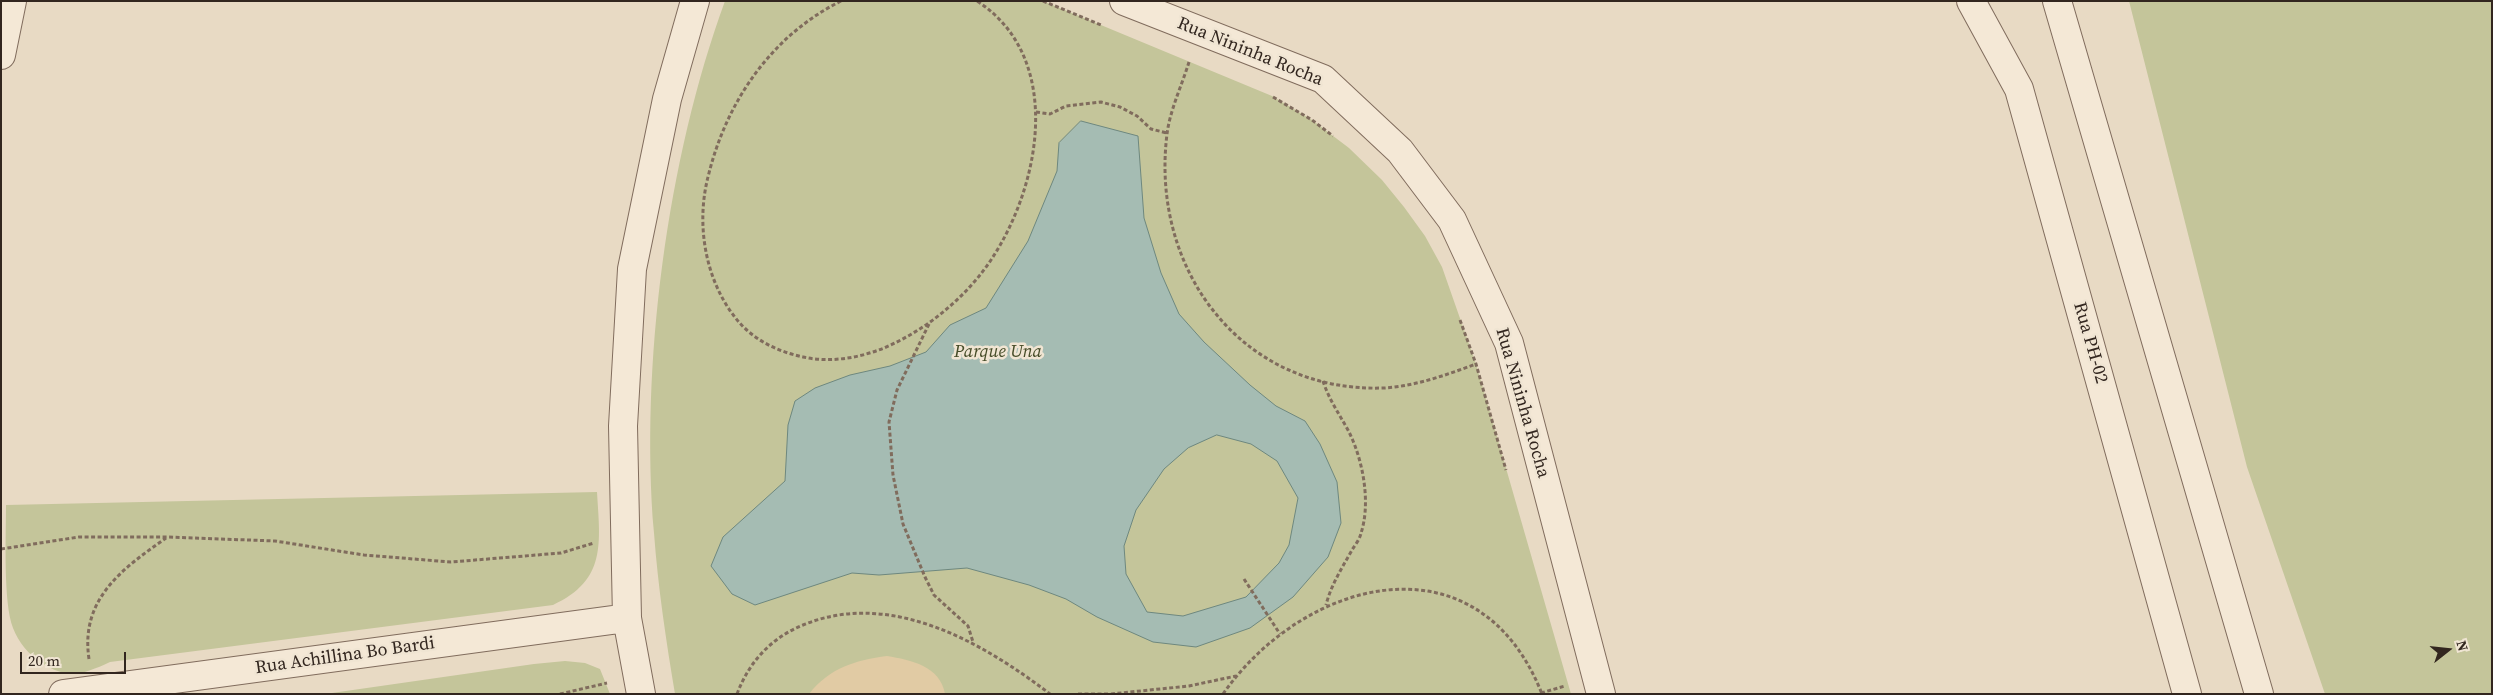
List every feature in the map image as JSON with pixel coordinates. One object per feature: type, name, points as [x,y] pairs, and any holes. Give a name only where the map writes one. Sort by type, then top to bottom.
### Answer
[{"type":"street","points":[[1,55],[12,1]]},
{"type":"street","points":[[641,694],[627,618],[623,426],[632,269],[667,99],[695,1]]},
{"type":"street","name":"Rua Nininha Rocha","points":[[1124,1],[1324,79],[1400,151],[1452,220],[1509,344],[1601,694]]},
{"type":"street","name":"Rua PH-02","points":[[1971,1],[2019,90],[2187,694]]},
{"type":"street","points":[[2057,1],[2259,694]]},
{"type":"street","name":"Rua Achillina Bo Bardi","points":[[63,694],[627,618]]},
{"type":"path","points":[[841,1],[796,29],[771,54],[748,82],[730,114],[716,147],[707,180],[703,214],[705,246],[712,276],[723,302],[747,330],[761,342],[785,353],[812,359],[841,359],[870,353],[900,341],[929,323],[956,301],[980,275],[1000,245],[1016,213],[1035,145],[1036,112],[1032,81],[1022,53],[1008,29],[989,9],[977,1]]},
{"type":"path","points":[[1043,1],[1107,28]]},
{"type":"path","points":[[1180,58],[1199,65]]},
{"type":"path","points":[[1189,61],[1167,132],[1166,195],[1171,227],[1182,258],[1196,288],[1216,315],[1245,342],[1264,356],[1292,371],[1322,381],[1353,387],[1385,388],[1416,384],[1476,364]]},
{"type":"path","points":[[1272,96],[1312,120],[1334,136]]},
{"type":"path","points":[[1036,112],[1050,114],[1066,106],[1101,102],[1120,107],[1137,116],[1151,129],[1167,132]]},
{"type":"path","points":[[1457,311],[1476,364],[1508,478]]},
{"type":"path","points":[[929,323],[897,390],[889,422],[893,475],[903,524],[934,595],[968,626],[973,642]]},
{"type":"path","points":[[1322,381],[1327,394],[1350,434],[1364,482],[1362,534],[1330,591],[1326,605]]},
{"type":"path","points":[[1,550],[79,537],[167,537],[275,541],[364,555],[451,562],[561,553],[626,534]]},
{"type":"path","points":[[94,690],[87,646],[91,618],[97,601],[125,567],[167,537]]},
{"type":"path","points":[[1244,579],[1280,634]]},
{"type":"path","points":[[1223,694],[1236,676],[1263,647],[1294,623],[1326,605],[1360,594],[1393,589],[1426,590],[1457,599],[1485,614],[1509,636],[1528,662],[1542,693],[1568,685]]},
{"type":"path","points":[[737,694],[742,679],[761,652],[786,632],[817,619],[853,613],[891,616],[932,625],[973,642],[1014,666],[1050,694]]},
{"type":"path","points":[[1078,694],[1110,694],[1188,686],[1236,676]]},
{"type":"green space","name":"Parque Una","points":[[725,1],[1043,1],[1272,96],[1312,120],[1349,148],[1382,180],[1404,207],[1425,236],[1442,267],[1476,364],[1571,694],[675,694],[663,614],[654,533],[651,469],[651,402],[655,333],[662,264],[673,195],[687,127],[705,62]]},
{"type":"green space","points":[[2129,1],[2492,1],[2492,694],[2325,694],[2247,467]]},
{"type":"green space","points":[[597,492],[599,544],[591,572],[583,584],[571,595],[553,605],[110,662],[92,670],[76,673],[60,672],[32,656],[18,639],[10,617],[6,568],[6,505]]},
{"type":"green space","points":[[565,661],[585,663],[600,669],[610,694],[325,694],[534,664]]},
{"type":"sand","points":[[887,656],[915,662],[931,671],[942,684],[945,694],[809,694],[825,678],[844,667],[865,660]]},
{"type":"shaded area","points":[[1081,121],[1138,136],[1144,218],[1161,273],[1179,314],[1204,342],[1250,385],[1276,406],[1305,421],[1320,444],[1337,482],[1341,523],[1328,557],[1293,597],[1250,628],[1196,647],[1153,642],[1097,617],[1066,599],[1029,585],[967,568],[879,575],[852,573],[755,605],[732,594],[711,566],[723,537],[785,481],[788,425],[795,401],[815,388],[850,375],[890,366],[926,352],[950,325],[986,308],[1028,241],[1057,171],[1059,143]],"holes":[[[1217,435],[1251,444],[1277,461],[1298,498],[1289,545],[1279,563],[1246,597],[1183,616],[1147,612],[1126,574],[1124,546],[1136,510],[1164,469],[1188,448]]]}]
